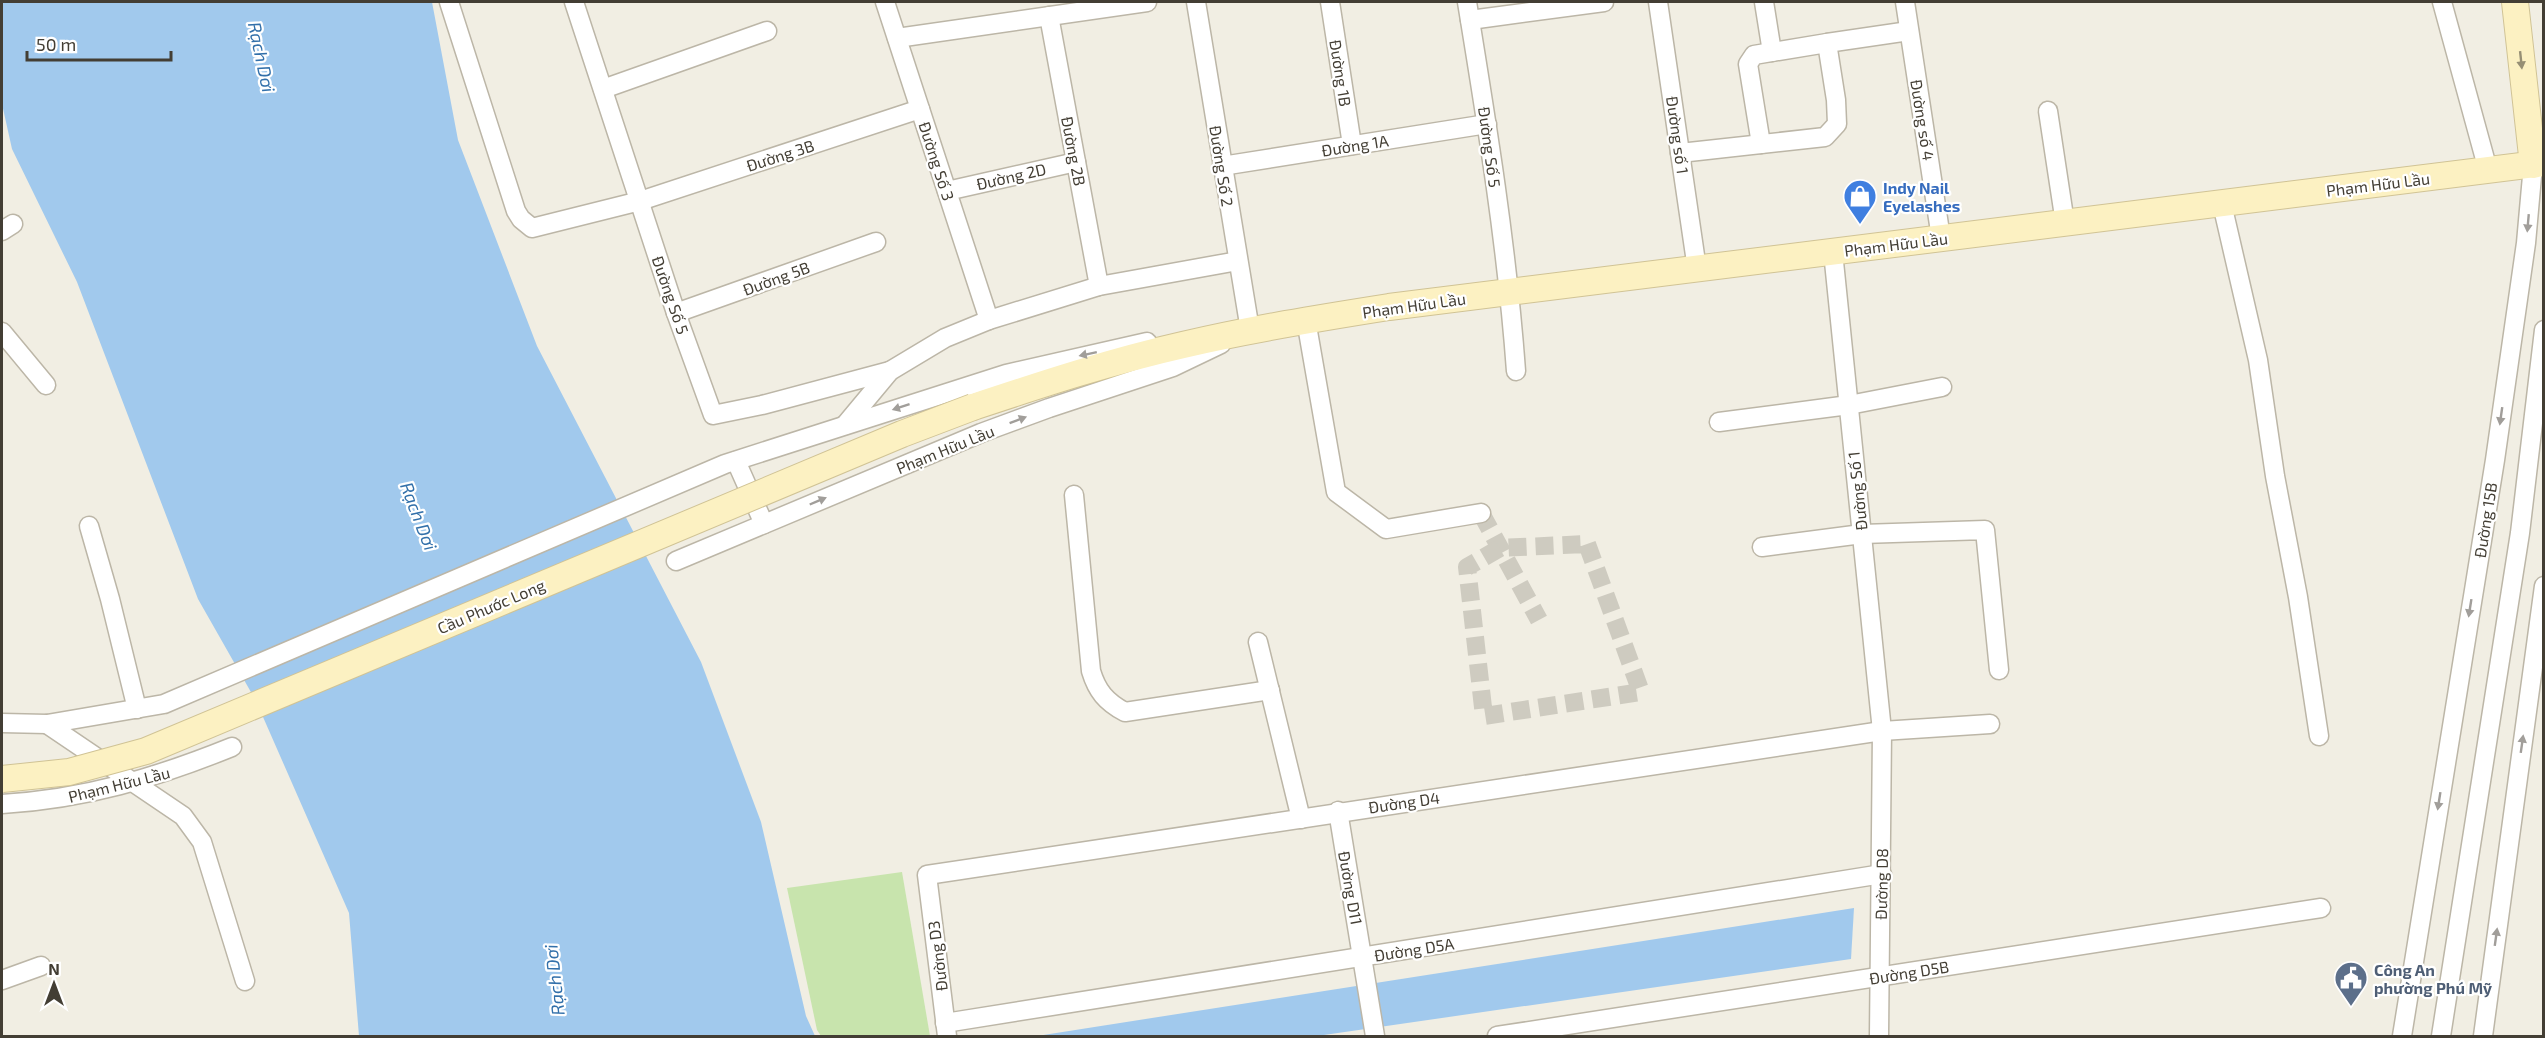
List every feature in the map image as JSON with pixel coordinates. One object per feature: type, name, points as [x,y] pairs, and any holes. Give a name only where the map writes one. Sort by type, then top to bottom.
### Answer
[{"type":"main road","name":"Đường 15B","points":[[2515,2],[2539,164]]},
{"type":"main road","name":"Phạm Hữu Lầu","points":[[973,407],[1113,363],[1250,330],[1306,320],[1510,292],[2539,164]]},
{"type":"main road","name":"Cầu Phước Long","points":[[2,779],[69,772],[146,751],[891,438],[973,407]]},
{"type":"street","name":"Đường 3B","points":[[448,2],[521,219],[532,228],[640,201],[920,109]]},
{"type":"street","name":"Đường Số 5","points":[[574,2],[676,313],[713,415],[762,405],[890,371]]},
{"type":"street","name":"Đường Số 3","points":[[885,2],[989,320]]},
{"type":"street","points":[[897,38],[1147,2]]},
{"type":"street","name":"Đường Số 2","points":[[1196,2],[1250,330]]},
{"type":"street","name":"Đường 1B","points":[[1330,2],[1352,146]]},
{"type":"street","name":"Đường Số 5","points":[[1467,2],[1487,124],[1510,292],[1515,372]]},
{"type":"street","points":[[1470,20],[1604,2]]},
{"type":"street","name":"Đường số 1","points":[[1658,2],[1697,269]]},
{"type":"street","points":[[1764,2],[1772,52]]},
{"type":"street","name":"Đường số 4","points":[[1905,2],[1941,238]]},
{"type":"street","points":[[2442,2],[2488,170]]},
{"type":"street","name":"Đường 2B","points":[[1049,16],[1099,286]]},
{"type":"street","points":[[1761,144],[1748,64],[1754,55],[1909,30]]},
{"type":"street","points":[[603,89],[766,32]]},
{"type":"street","points":[[1680,153],[1825,137],[1837,124],[1836,100],[1827,43]]},
{"type":"street","points":[[2048,111],[2065,223]]},
{"type":"street","name":"Đường 1A","points":[[1222,166],[1487,124]]},
{"type":"street","name":"Đường 2D","points":[[946,191],[1076,162]]},
{"type":"street","name":"Đường 15B","points":[[2402,1036],[2495,460],[2539,164]]},
{"type":"street","points":[[2222,204],[2258,360],[2319,736]]},
{"type":"street","name":"Đường 5B","points":[[676,313],[876,242]]},
{"type":"street","name":"Đường Số 1","points":[[1833,252],[1882,731]]},
{"type":"street","points":[[844,425],[890,371],[945,338],[989,320],[1099,286],[1238,261]]},
{"type":"street","points":[[1306,320],[1336,492],[1386,529],[1481,513]]},
{"type":"street","name":"Phạm Hữu Lầu","points":[[730,462],[1006,374],[1067,359],[1189,335],[1250,330]]},
{"type":"street","name":"Phạm Hữu Lầu","points":[[676,561],[981,433],[1173,367],[1250,330]]},
{"type":"street","points":[[2441,1036],[2520,533],[2544,330]]},
{"type":"street","points":[[2,332],[46,385]]},
{"type":"street","points":[[1719,422],[1849,405],[1942,387]]},
{"type":"street","points":[[2,723],[47,724],[164,704],[730,462],[764,524]]},
{"type":"street","points":[[1074,495],[1090,671],[1102,696],[1125,712],[1270,690]]},
{"type":"street","points":[[89,526],[137,709]]},
{"type":"street","points":[[1762,547],[1862,534],[1985,530],[1999,670]]},
{"type":"street","points":[[2483,1036],[2544,586]]},
{"type":"street","points":[[1258,642],[1301,819]]},
{"type":"street","points":[[47,724],[183,816],[202,842],[245,981]]},
{"type":"street","name":"Đường D4","points":[[927,875],[1301,819],[1338,811],[1882,731],[1990,724]]},
{"type":"street","name":"Đường D8","points":[[1879,1036],[1882,731]]},
{"type":"street","name":"Phạm Hữu Lầu","points":[[2,804],[66,798],[134,783],[232,747]]},
{"type":"street","name":"Đường D11","points":[[1338,811],[1375,1036]]},
{"type":"street","name":"Đường D5A","points":[[946,1030],[1363,957],[1882,874]]},
{"type":"street","name":"Đường D3","points":[[927,875],[946,1030]]},
{"type":"street","name":"Đường D5B","points":[[1497,1036],[2321,908]]},
{"type":"street","points":[[2,980],[41,966]]},
{"type":"green space","points":[[902,872],[930,1036],[821,1036],[817,1030],[787,888]]},
{"type":"water","name":"Rạch Dơi","points":[[2,2],[432,2],[458,140],[537,346],[701,662],[761,822],[806,1016],[815,1036],[359,1036],[349,913],[256,701],[198,599],[77,282],[12,149],[2,104]]},
{"type":"water","points":[[1854,908],[1851,959],[1317,1036],[1037,1036]]},
{"type":"tunnel","points":[[1481,513],[1539,620]]},
{"type":"tunnel","points":[[1587,544],[1641,692],[1484,716],[1467,567],[1500,548],[1587,544]]},
{"type":"place","name":"Indy Nail Eyelashes","points":[[1860,225]]},
{"type":"place","name":"Công An phường Phú Mỹ","points":[[2351,1007]]}]
